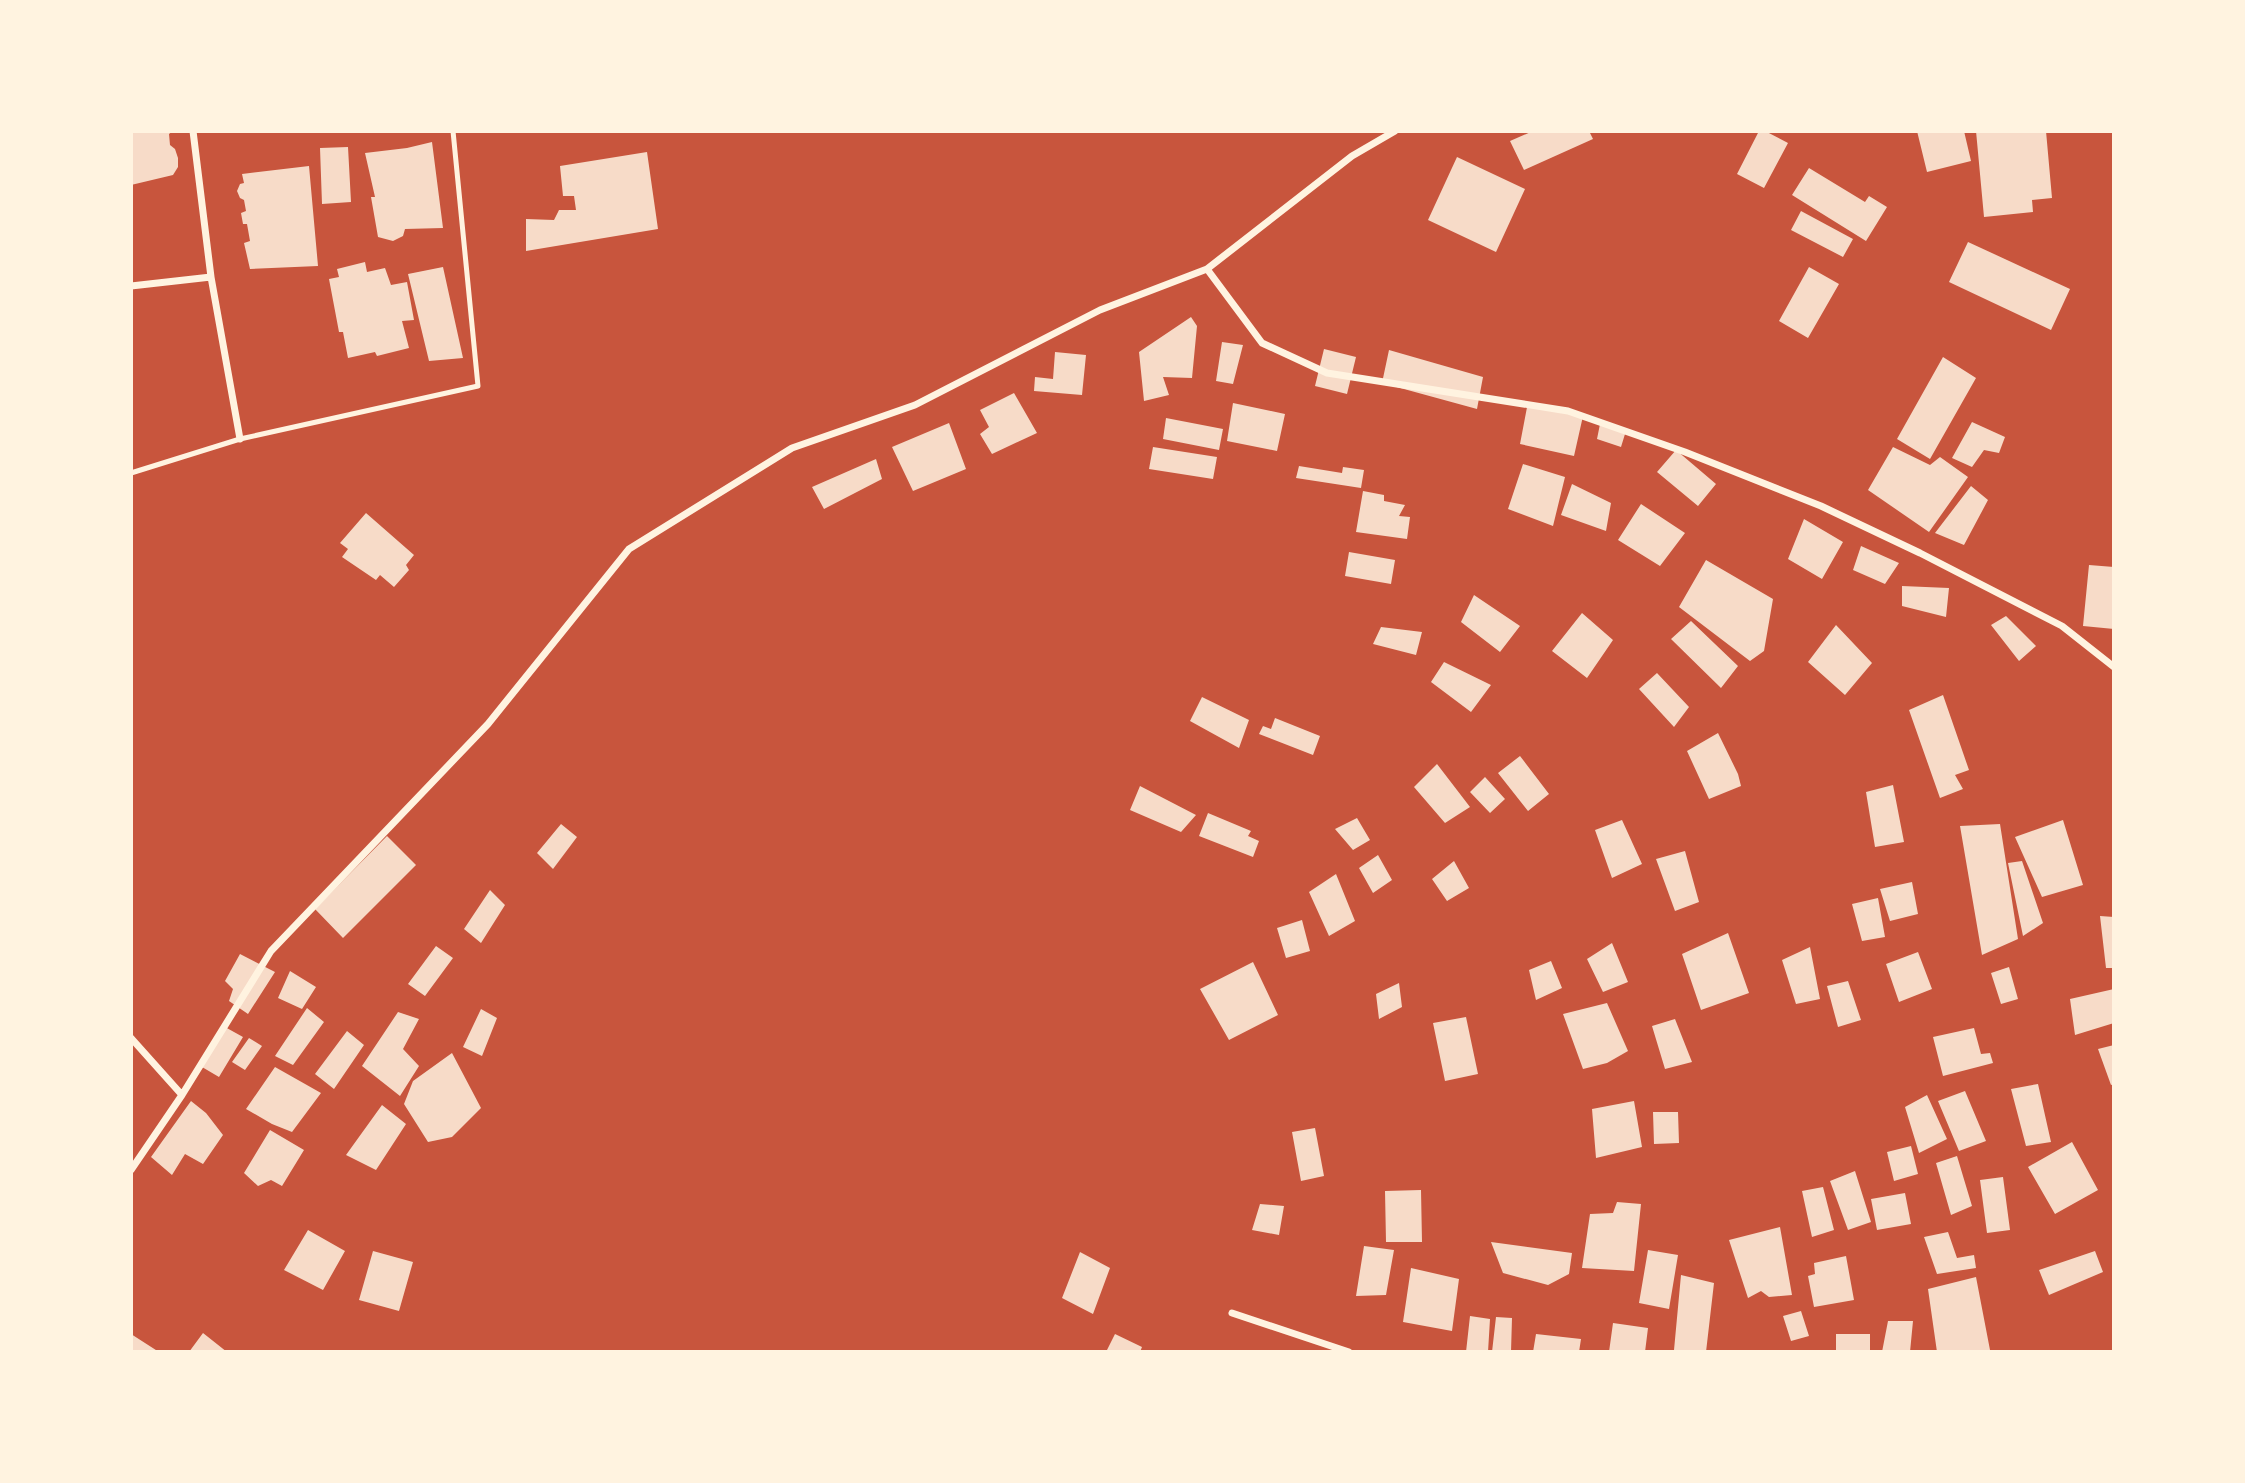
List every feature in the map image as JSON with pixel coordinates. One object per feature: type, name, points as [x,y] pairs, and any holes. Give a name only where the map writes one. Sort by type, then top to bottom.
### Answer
[{"type":"street","points":[[193,131],[211,277],[240,439]]},
{"type":"street","points":[[131,1170],[182,1095],[271,951],[488,724],[629,549],[792,448],[915,405],[1100,310],[1207,269],[1352,156],[1395,131]]},
{"type":"street","points":[[1207,269],[1262,343],[1327,373],[1568,411],[1685,452],[1821,506],[1920,553],[2062,626],[2114,667]]},
{"type":"street","points":[[131,286],[211,277]]},
{"type":"street","points":[[131,1038],[182,1095]]},
{"type":"street","points":[[1232,1313],[1349,1352]]},
{"type":"lane","points":[[131,473],[240,439],[478,386],[453,131]]},
{"type":"building","points":[[131,131],[173,131],[169,134],[170,145],[175,149],[178,167],[173,175],[131,185]]},
{"type":"building","points":[[1533,131],[1589,131],[1593,139],[1524,170],[1510,141]]},
{"type":"building","points":[[1759,131],[1765,131],[1788,143],[1764,188],[1737,174]]},
{"type":"building","points":[[1917,131],[1964,131],[1971,161],[1927,172]]},
{"type":"building","points":[[1976,131],[2046,131],[2052,198],[2032,200],[2033,212],[1984,217]]},
{"type":"building","points":[[432,142],[443,228],[405,229],[403,236],[393,241],[378,237],[371,197],[375,197],[365,153]]},
{"type":"building","points":[[348,147],[351,202],[322,204],[320,148]]},
{"type":"building","points":[[647,152],[658,229],[526,251],[526,219],[554,220],[559,210],[576,210],[574,196],[563,196],[560,166]]},
{"type":"building","points":[[1457,157],[1525,189],[1496,252],[1428,220]]},
{"type":"building","points":[[309,166],[318,266],[250,269],[244,243],[250,241],[247,224],[243,224],[241,213],[246,211],[244,200],[237,191],[240,184],[244,183],[242,174]]},
{"type":"building","points":[[1809,168],[1865,202],[1869,196],[1887,207],[1866,241],[1792,195]]},
{"type":"building","points":[[1801,211],[1853,239],[1843,257],[1791,230]]},
{"type":"building","points":[[1968,242],[2070,289],[2051,330],[1949,282]]},
{"type":"building","points":[[365,262],[367,272],[385,268],[391,285],[407,282],[414,320],[402,321],[409,348],[377,356],[375,352],[348,358],[343,332],[339,332],[329,279],[339,277],[337,269]]},
{"type":"building","points":[[443,267],[463,358],[429,361],[408,274]]},
{"type":"building","points":[[1809,267],[1839,284],[1808,338],[1779,321]]},
{"type":"building","points":[[1191,317],[1197,326],[1192,378],[1163,377],[1169,395],[1144,401],[1139,352]]},
{"type":"building","points":[[1222,342],[1243,345],[1233,384],[1216,381]]},
{"type":"building","points":[[1324,349],[1356,357],[1347,394],[1315,386]]},
{"type":"building","points":[[1389,350],[1483,377],[1477,409],[1382,383]]},
{"type":"building","points":[[1055,352],[1086,355],[1082,395],[1034,391],[1035,377],[1053,379]]},
{"type":"building","points":[[1943,357],[1976,378],[1930,459],[1897,439]]},
{"type":"building","points":[[1014,393],[1037,433],[992,454],[980,434],[989,427],[980,410]]},
{"type":"building","points":[[1528,402],[1583,416],[1574,456],[1520,444]]},
{"type":"building","points":[[1233,403],[1285,414],[1277,451],[1227,441]]},
{"type":"building","points":[[1166,418],[1223,429],[1219,450],[1163,439]]},
{"type":"building","points":[[1972,422],[2005,437],[1999,453],[1984,450],[1972,467],[1952,458]]},
{"type":"building","points":[[949,423],[966,469],[913,491],[892,447]]},
{"type":"building","points":[[1600,424],[1625,434],[1621,447],[1597,439]]},
{"type":"building","points":[[1153,447],[1217,457],[1213,479],[1149,469]]},
{"type":"building","points":[[1893,447],[1930,465],[1940,457],[1968,477],[1929,532],[1868,490]]},
{"type":"building","points":[[1676,450],[1716,484],[1698,506],[1657,472]]},
{"type":"building","points":[[876,459],[882,479],[824,509],[812,487]]},
{"type":"building","points":[[1523,464],[1565,477],[1553,526],[1508,509]]},
{"type":"building","points":[[1299,466],[1342,473],[1343,467],[1364,470],[1361,488],[1296,478]]},
{"type":"building","points":[[1572,484],[1611,503],[1606,531],[1561,515]]},
{"type":"building","points":[[1971,486],[1988,500],[1964,545],[1935,533]]},
{"type":"building","points":[[1363,491],[1384,495],[1384,501],[1405,505],[1399,516],[1410,517],[1407,539],[1356,532]]},
{"type":"building","points":[[1641,504],[1685,533],[1660,566],[1618,540]]},
{"type":"building","points":[[366,513],[414,555],[406,565],[409,570],[394,587],[380,575],[376,580],[342,557],[348,549],[340,543]]},
{"type":"building","points":[[1804,519],[1843,542],[1822,579],[1788,559]]},
{"type":"building","points":[[1861,546],[1899,563],[1885,584],[1853,570]]},
{"type":"building","points":[[1349,552],[1395,560],[1391,584],[1345,576]]},
{"type":"building","points":[[1706,560],[1773,599],[1764,651],[1750,661],[1679,607]]},
{"type":"building","points":[[2089,565],[2114,567],[2114,629],[2083,626]]},
{"type":"building","points":[[1902,586],[1949,588],[1946,617],[1902,606]]},
{"type":"building","points":[[1474,595],[1520,626],[1500,652],[1461,622]]},
{"type":"building","points":[[1582,613],[1613,640],[1587,678],[1552,651]]},
{"type":"building","points":[[2006,616],[2036,646],[2019,661],[1991,625]]},
{"type":"building","points":[[1691,621],[1738,666],[1721,688],[1671,639]]},
{"type":"building","points":[[1836,625],[1872,663],[1845,695],[1808,662]]},
{"type":"building","points":[[1381,627],[1422,632],[1416,655],[1373,644]]},
{"type":"building","points":[[1444,662],[1491,685],[1471,712],[1431,682]]},
{"type":"building","points":[[1657,673],[1689,707],[1674,727],[1639,689]]},
{"type":"building","points":[[1943,695],[1969,770],[1955,775],[1963,789],[1940,798],[1909,710]]},
{"type":"building","points":[[1202,697],[1249,720],[1239,748],[1190,721]]},
{"type":"building","points":[[1275,718],[1320,736],[1313,755],[1259,734],[1263,726],[1271,729]]},
{"type":"building","points":[[1718,733],[1741,786],[1709,799],[1687,751]]},
{"type":"building","points":[[1520,756],[1549,794],[1528,811],[1498,773]]},
{"type":"building","points":[[1437,764],[1470,807],[1445,823],[1414,787]]},
{"type":"building","points":[[1485,777],[1505,799],[1490,813],[1470,792]]},
{"type":"building","points":[[1893,785],[1904,842],[1875,847],[1866,792]]},
{"type":"building","points":[[1140,786],[1196,815],[1181,832],[1130,810]]},
{"type":"building","points":[[1208,813],[1251,831],[1248,836],[1259,841],[1253,857],[1199,836]]},
{"type":"building","points":[[1357,818],[1370,840],[1353,850],[1335,829]]},
{"type":"building","points":[[1622,820],[1642,864],[1612,878],[1595,830]]},
{"type":"building","points":[[2063,820],[2083,885],[2042,897],[2015,837]]},
{"type":"building","points":[[561,824],[577,837],[553,869],[537,853]]},
{"type":"building","points":[[2000,824],[2018,939],[1982,955],[1960,826]]},
{"type":"building","points":[[387,836],[416,865],[343,938],[315,909]]},
{"type":"building","points":[[1685,851],[1699,902],[1675,911],[1656,859]]},
{"type":"building","points":[[1378,855],[1392,880],[1373,893],[1359,868]]},
{"type":"building","points":[[1454,861],[1469,888],[1447,901],[1432,879]]},
{"type":"building","points":[[2022,861],[2043,923],[2023,936],[2008,863]]},
{"type":"building","points":[[1336,874],[1355,921],[1329,936],[1309,892]]},
{"type":"building","points":[[1912,882],[1918,914],[1890,921],[1880,889]]},
{"type":"building","points":[[490,890],[505,905],[481,943],[464,929]]},
{"type":"building","points":[[1878,898],[1885,937],[1862,941],[1852,904]]},
{"type":"building","points":[[2100,916],[2114,917],[2114,968],[2106,968]]},
{"type":"building","points":[[1302,920],[1310,951],[1286,958],[1277,928]]},
{"type":"building","points":[[1728,933],[1749,993],[1701,1010],[1682,954]]},
{"type":"building","points":[[1612,943],[1628,982],[1603,992],[1587,959]]},
{"type":"building","points":[[436,946],[453,958],[425,996],[408,984]]},
{"type":"building","points":[[1810,947],[1820,999],[1796,1004],[1782,960]]},
{"type":"building","points":[[1918,952],[1932,989],[1899,1002],[1886,964]]},
{"type":"building","points":[[240,954],[275,972],[248,1014],[229,1001],[233,989],[225,981]]},
{"type":"building","points":[[1551,961],[1562,988],[1536,1000],[1529,970]]},
{"type":"building","points":[[1253,962],[1278,1015],[1229,1040],[1200,989]]},
{"type":"building","points":[[2009,967],[2018,999],[2001,1004],[1991,973]]},
{"type":"building","points":[[290,971],[316,987],[302,1009],[278,998]]},
{"type":"building","points":[[1848,981],[1861,1020],[1838,1027],[1827,986]]},
{"type":"building","points":[[1399,983],[1402,1007],[1379,1019],[1376,994]]},
{"type":"building","points":[[2114,989],[2114,1023],[2075,1035],[2070,999]]},
{"type":"building","points":[[1607,1003],[1628,1051],[1607,1063],[1583,1069],[1563,1014]]},
{"type":"building","points":[[307,1008],[324,1022],[293,1065],[275,1056]]},
{"type":"building","points":[[481,1009],[497,1018],[482,1056],[463,1047]]},
{"type":"building","points":[[398,1012],[419,1019],[403,1049],[419,1066],[400,1096],[362,1066]]},
{"type":"building","points":[[1466,1017],[1478,1074],[1445,1081],[1433,1023]]},
{"type":"building","points":[[1675,1019],[1692,1062],[1665,1069],[1652,1026]]},
{"type":"building","points":[[225,1027],[243,1037],[219,1077],[202,1067]]},
{"type":"building","points":[[1974,1028],[1981,1054],[1990,1053],[1993,1063],[1943,1076],[1933,1037]]},
{"type":"building","points":[[347,1031],[364,1045],[334,1089],[315,1074]]},
{"type":"building","points":[[249,1038],[262,1046],[245,1070],[232,1062]]},
{"type":"building","points":[[2114,1045],[2114,1084],[2111,1085],[2098,1049]]},
{"type":"building","points":[[452,1053],[481,1108],[452,1137],[428,1142],[404,1104],[413,1081]]},
{"type":"building","points":[[275,1067],[321,1093],[292,1132],[246,1109]]},
{"type":"building","points":[[2038,1084],[2051,1142],[2026,1146],[2011,1089]]},
{"type":"building","points":[[1965,1091],[1986,1141],[1959,1151],[1938,1101]]},
{"type":"building","points":[[1927,1095],[1947,1139],[1919,1153],[1905,1107]]},
{"type":"building","points":[[191,1101],[206,1113],[223,1135],[203,1164],[185,1154],[172,1175],[151,1157]]},
{"type":"building","points":[[1634,1101],[1642,1147],[1596,1158],[1592,1109]]},
{"type":"building","points":[[382,1105],[406,1124],[376,1170],[346,1155]]},
{"type":"building","points":[[1653,1112],[1678,1112],[1679,1143],[1654,1144]]},
{"type":"building","points":[[1315,1128],[1324,1176],[1301,1181],[1292,1132]]},
{"type":"building","points":[[270,1130],[304,1150],[282,1186],[271,1180],[258,1186],[244,1173]]},
{"type":"building","points":[[2072,1142],[2098,1190],[2055,1214],[2028,1167]]},
{"type":"building","points":[[1911,1146],[1918,1174],[1894,1181],[1887,1152]]},
{"type":"building","points":[[1957,1156],[1972,1206],[1951,1215],[1936,1163]]},
{"type":"building","points":[[1855,1171],[1871,1222],[1848,1230],[1830,1181]]},
{"type":"building","points":[[2003,1177],[2010,1230],[1987,1233],[1980,1180]]},
{"type":"building","points":[[1823,1187],[1834,1230],[1812,1237],[1802,1191]]},
{"type":"building","points":[[1421,1190],[1422,1242],[1386,1242],[1385,1191]]},
{"type":"building","points":[[1905,1193],[1911,1224],[1877,1230],[1871,1199]]},
{"type":"building","points":[[1617,1202],[1641,1204],[1634,1271],[1582,1268],[1590,1214],[1613,1213]]},
{"type":"building","points":[[1260,1204],[1284,1206],[1279,1235],[1252,1230]]},
{"type":"building","points":[[1780,1227],[1792,1295],[1769,1297],[1761,1291],[1748,1298],[1729,1240]]},
{"type":"building","points":[[308,1230],[345,1251],[323,1290],[284,1270]]},
{"type":"building","points":[[1948,1232],[1957,1258],[1974,1255],[1976,1268],[1937,1274],[1924,1237]]},
{"type":"building","points":[[1491,1242],[1572,1253],[1569,1274],[1548,1285],[1503,1273]]},
{"type":"building","points":[[1364,1246],[1394,1250],[1386,1295],[1356,1296]]},
{"type":"building","points":[[1648,1250],[1678,1255],[1669,1309],[1639,1303]]},
{"type":"building","points":[[373,1251],[413,1262],[399,1311],[359,1300]]},
{"type":"building","points":[[2095,1251],[2103,1272],[2049,1295],[2039,1270]]},
{"type":"building","points":[[1080,1252],[1110,1268],[1093,1314],[1062,1298]]},
{"type":"building","points":[[1846,1256],[1854,1300],[1814,1307],[1808,1276],[1815,1274],[1814,1263]]},
{"type":"building","points":[[1411,1268],[1459,1279],[1452,1331],[1403,1322]]},
{"type":"building","points":[[1681,1275],[1714,1283],[1706,1352],[1674,1350]]},
{"type":"building","points":[[1976,1277],[1990,1350],[1937,1352],[1928,1289]]},
{"type":"building","points":[[1801,1311],[1809,1336],[1791,1341],[1783,1316]]},
{"type":"building","points":[[1470,1316],[1490,1319],[1488,1352],[1466,1352]]},
{"type":"building","points":[[1496,1317],[1512,1318],[1511,1352],[1492,1352]]},
{"type":"building","points":[[1888,1321],[1913,1321],[1910,1352],[1882,1352]]},
{"type":"building","points":[[1613,1323],[1648,1328],[1645,1352],[1609,1352]]},
{"type":"building","points":[[203,1333],[227,1352],[189,1352]]},
{"type":"building","points":[[131,1334],[159,1352],[131,1352]]},
{"type":"building","points":[[1115,1334],[1142,1347],[1140,1352],[1106,1352]]},
{"type":"building","points":[[1536,1334],[1581,1339],[1579,1352],[1533,1352]]},
{"type":"building","points":[[1836,1334],[1870,1334],[1870,1352],[1836,1352]]}]
